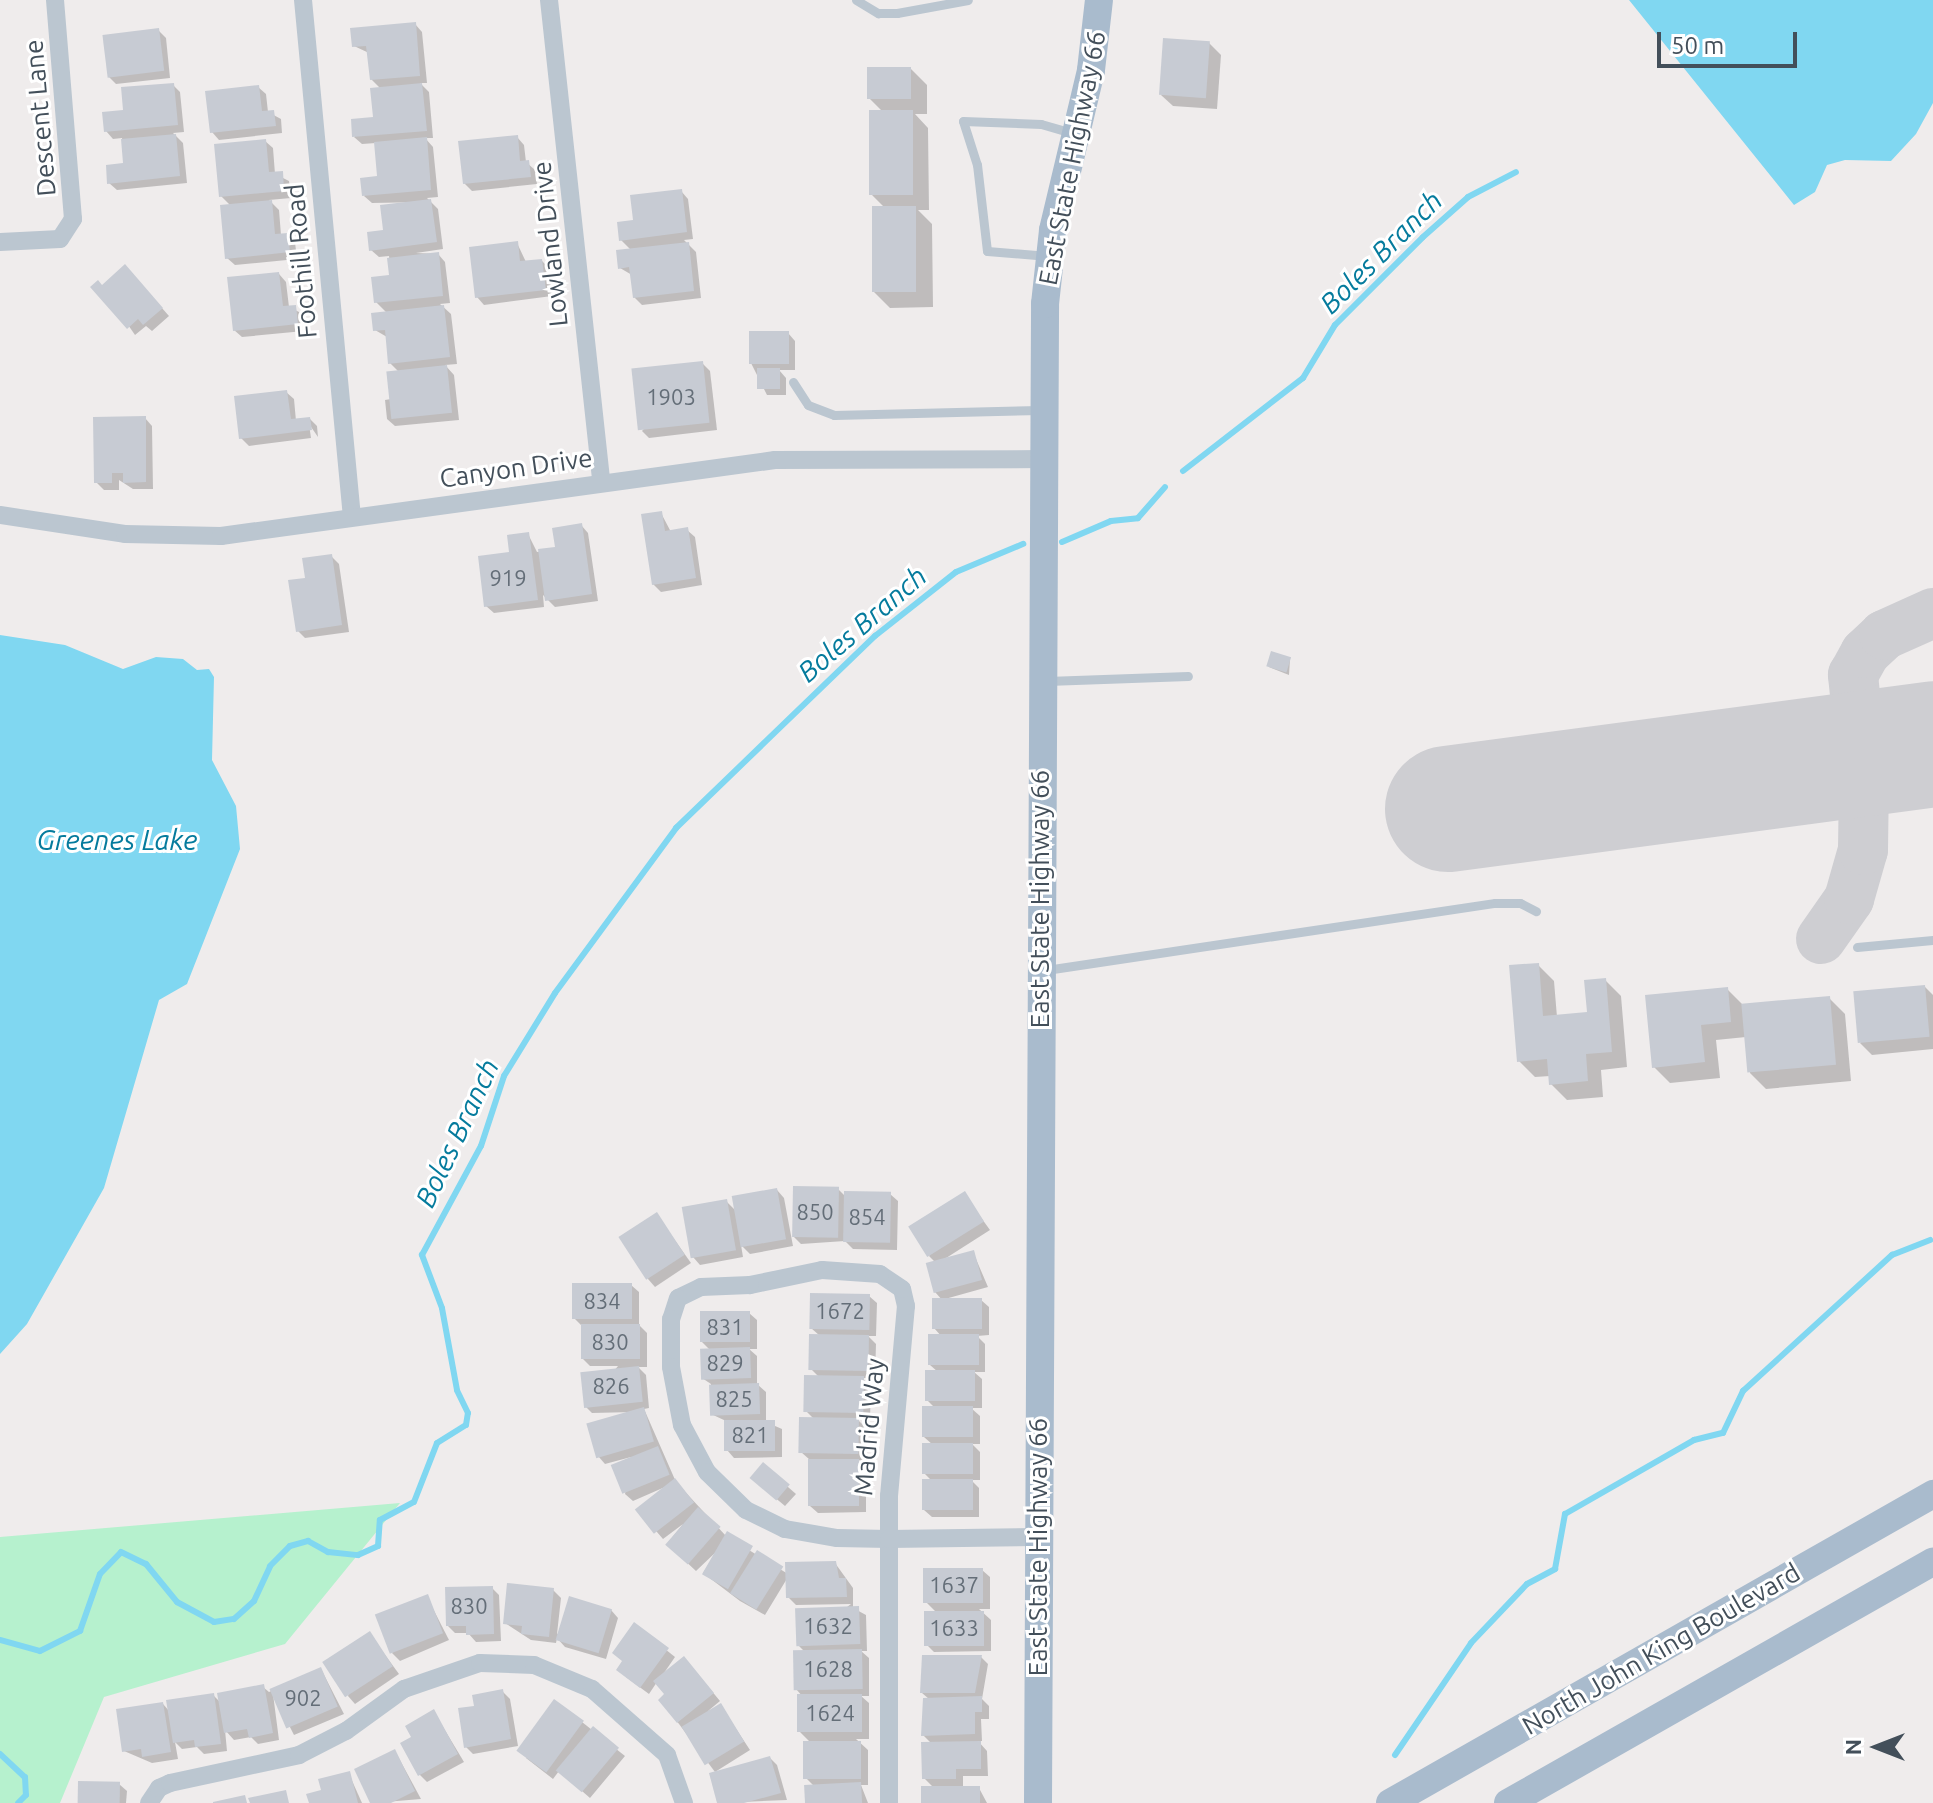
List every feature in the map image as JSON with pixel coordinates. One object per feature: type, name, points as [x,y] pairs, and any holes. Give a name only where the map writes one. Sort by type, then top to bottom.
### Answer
[{"type":"main road","name":"East State Highway 66","points":[[1038,1803],[1043,410],[1049,256],[1099,0]]},
{"type":"main road","name":"North John King Boulevard","points":[[1390,1803],[1933,1494]]},
{"type":"main road","points":[[1508,1803],[1933,1562]]},
{"type":"street","name":"Descent Lane","points":[[0,242],[45,242],[69,231],[74,198],[55,0]]},
{"type":"street","name":"Foothill Road","points":[[303,0],[352,517]]},
{"type":"street","name":"Lowland Drive","points":[[549,0],[601,482]]},
{"type":"street","name":"Canyon Drive","points":[[0,515],[158,537],[221,536],[601,482],[819,457],[1043,459]]},
{"type":"street","name":"Madrid Way","points":[[889,1539],[837,1538],[785,1529],[746,1510],[707,1472],[675,1400],[671,1319],[678,1298],[701,1287],[750,1285],[822,1270],[880,1274],[902,1289],[906,1306],[891,1452],[889,1803]]},
{"type":"street","points":[[889,1539],[1038,1537]]},
{"type":"street","points":[[154,1796],[299,1755],[346,1731],[404,1689],[480,1663],[534,1665],[592,1689],[667,1755],[684,1803]]},
{"type":"lane","points":[[856,0],[878,13],[897,13],[968,0]]},
{"type":"lane","points":[[1049,256],[987,251],[977,165],[963,121],[1041,124],[1075,134]]},
{"type":"lane","points":[[793,382],[808,405],[834,415],[1043,410]]},
{"type":"lane","points":[[1042,681],[1188,676]]},
{"type":"lane","points":[[1039,971],[1495,903],[1520,903],[1536,911]]},
{"type":"lane","points":[[1857,947],[1933,940]]},
{"type":"green space","points":[[400,1503],[285,1644],[104,1697],[60,1803],[0,1803],[0,1537]]},
{"type":"water","points":[[1629,0],[1933,0],[1933,103],[1916,134],[1891,161],[1845,160],[1827,165],[1815,192],[1794,205]]},
{"type":"water","name":"Greenes Lake","points":[[0,635],[65,645],[123,669],[156,657],[183,659],[197,670],[209,669],[214,677],[212,760],[236,806],[240,849],[187,984],[159,1000],[104,1188],[27,1324],[0,1354]]},
{"type":"building","points":[[416,22],[420,76],[370,80],[366,46],[352,47],[350,28]]},
{"type":"building","points":[[159,28],[164,71],[108,78],[102,35]]},
{"type":"building","points":[[1163,38],[1210,41],[1206,98],[1159,95]]},
{"type":"building","points":[[867,67],[911,67],[911,99],[867,99]]},
{"type":"building","points":[[174,83],[178,125],[104,132],[102,112],[123,110],[121,87]]},
{"type":"building","points":[[422,83],[427,131],[352,137],[351,119],[373,117],[370,88]]},
{"type":"building","points":[[259,85],[262,111],[274,110],[276,126],[210,133],[205,91]]},
{"type":"building","points":[[869,110],[913,110],[913,195],[869,195]]},
{"type":"building","points":[[176,134],[180,176],[107,184],[106,165],[123,163],[121,139]]},
{"type":"building","points":[[518,135],[520,161],[529,160],[531,177],[463,184],[458,141]]},
{"type":"building","points":[[427,137],[431,190],[362,196],[360,178],[377,176],[374,142]]},
{"type":"building","points":[[266,139],[269,172],[283,171],[284,191],[219,197],[214,144]]},
{"type":"building","points":[[682,189],[687,232],[619,241],[617,222],[633,220],[630,195]]},
{"type":"building","points":[[431,199],[437,242],[369,251],[367,232],[383,230],[380,205]]},
{"type":"building","points":[[272,200],[275,234],[288,233],[290,252],[225,259],[220,205]]},
{"type":"building","points":[[872,206],[916,206],[916,292],[872,292]]},
{"type":"building","points":[[518,241],[520,261],[542,259],[546,290],[475,298],[469,247]]},
{"type":"building","points":[[689,242],[694,291],[633,298],[629,267],[618,269],[616,250]]},
{"type":"building","points":[[439,252],[443,296],[374,303],[371,277],[389,275],[387,258]]},
{"type":"building","points":[[125,264],[163,308],[143,325],[138,319],[127,329],[90,287],[98,280],[102,285]]},
{"type":"building","points":[[279,272],[283,306],[296,305],[298,324],[233,331],[227,277]]},
{"type":"building","points":[[444,305],[450,357],[388,364],[385,330],[373,331],[371,313]]},
{"type":"building","points":[[749,331],[789,331],[789,364],[749,364]]},
{"type":"building","points":[[703,361],[709,423],[638,430],[631,369]]},
{"type":"building","points":[[447,365],[452,413],[391,419],[386,371]]},
{"type":"building","points":[[757,368],[780,368],[780,389],[757,389]]},
{"type":"building","points":[[287,390],[291,419],[310,417],[312,430],[239,439],[234,396]]},
{"type":"building","points":[[146,416],[146,482],[123,483],[123,473],[112,473],[112,483],[94,483],[93,417]]},
{"type":"building","points":[[662,511],[665,531],[688,527],[696,578],[652,585],[641,514]]},
{"type":"building","points":[[582,523],[592,594],[545,601],[538,549],[555,547],[552,528]]},
{"type":"building","points":[[529,532],[538,600],[484,607],[478,556],[509,552],[507,535]]},
{"type":"building","points":[[332,554],[342,625],[296,632],[288,580],[305,578],[302,558]]},
{"type":"building","points":[[1271,651],[1291,657],[1286,672],[1266,666]]},
{"type":"building","points":[[1539,963],[1543,1016],[1587,1012],[1584,980],[1606,978],[1612,1052],[1586,1054],[1588,1081],[1549,1085],[1547,1059],[1517,1062],[1509,965]]},
{"type":"building","points":[[1925,985],[1930,1037],[1858,1043],[1853,991]]},
{"type":"building","points":[[1728,987],[1731,1022],[1701,1025],[1705,1062],[1652,1068],[1645,995]]},
{"type":"building","points":[[1830,996],[1836,1065],[1747,1072],[1741,1004]]},
{"type":"building","points":[[793,1186],[839,1187],[838,1238],[792,1237]]},
{"type":"building","points":[[777,1188],[786,1239],[741,1247],[732,1196]]},
{"type":"building","points":[[844,1191],[891,1192],[890,1243],[843,1242]]},
{"type":"building","points":[[965,1191],[984,1222],[927,1257],[908,1227]]},
{"type":"building","points":[[727,1199],[736,1250],[691,1258],[682,1207]]},
{"type":"building","points":[[657,1212],[685,1255],[646,1280],[618,1237]]},
{"type":"building","points":[[974,1250],[982,1280],[934,1293],[926,1263]]},
{"type":"building","points":[[572,1283],[632,1283],[632,1319],[572,1319]]},
{"type":"building","points":[[810,1293],[870,1294],[869,1330],[809,1329]]},
{"type":"building","points":[[932,1298],[982,1298],[982,1329],[932,1329]]},
{"type":"building","points":[[700,1311],[750,1311],[750,1342],[700,1342]]},
{"type":"building","points":[[581,1324],[640,1324],[640,1359],[581,1359]]},
{"type":"building","points":[[809,1334],[869,1335],[868,1371],[808,1370]]},
{"type":"building","points":[[928,1334],[979,1334],[979,1365],[928,1365]]},
{"type":"building","points":[[750,1347],[751,1378],[701,1380],[700,1349]]},
{"type":"building","points":[[639,1366],[643,1402],[584,1408],[580,1372]]},
{"type":"building","points":[[925,1370],[975,1370],[975,1401],[925,1401]]},
{"type":"building","points":[[804,1375],[864,1376],[863,1413],[803,1412]]},
{"type":"building","points":[[759,1383],[760,1414],[710,1416],[709,1385]]},
{"type":"building","points":[[922,1406],[973,1406],[973,1437],[922,1437]]},
{"type":"building","points":[[644,1407],[654,1442],[596,1458],[586,1424]]},
{"type":"building","points":[[799,1417],[859,1418],[858,1454],[798,1453]]},
{"type":"building","points":[[724,1420],[775,1420],[775,1451],[724,1451]]},
{"type":"building","points":[[922,1443],[973,1443],[973,1474],[922,1474]]},
{"type":"building","points":[[658,1446],[670,1475],[622,1494],[611,1465]]},
{"type":"building","points":[[808,1459],[859,1459],[859,1506],[808,1506]]},
{"type":"building","points":[[763,1462],[790,1484],[776,1501],[750,1478]]},
{"type":"building","points":[[675,1478],[694,1502],[654,1534],[635,1509]]},
{"type":"building","points":[[922,1479],[973,1479],[973,1510],[922,1510]]},
{"type":"building","points":[[698,1507],[721,1527],[688,1564],[665,1545]]},
{"type":"building","points":[[727,1531],[753,1546],[728,1589],[702,1574]]},
{"type":"building","points":[[757,1550],[783,1566],[756,1610],[730,1593]]},
{"type":"building","points":[[836,1561],[839,1578],[846,1578],[847,1597],[786,1598],[785,1562]]},
{"type":"building","points":[[923,1568],[983,1568],[983,1603],[923,1603]]},
{"type":"building","points":[[507,1583],[554,1588],[549,1637],[521,1634],[522,1626],[503,1624]]},
{"type":"building","points":[[493,1586],[494,1634],[466,1635],[466,1626],[446,1626],[445,1587]]},
{"type":"building","points":[[428,1594],[443,1633],[390,1654],[375,1614]]},
{"type":"building","points":[[569,1596],[612,1609],[599,1653],[556,1640]]},
{"type":"building","points":[[859,1606],[860,1644],[796,1646],[795,1608]]},
{"type":"building","points":[[924,1611],[984,1611],[984,1646],[924,1646]]},
{"type":"building","points":[[634,1622],[669,1648],[640,1688],[616,1670],[622,1661],[612,1653]]},
{"type":"building","points":[[370,1631],[393,1666],[345,1697],[322,1662]]},
{"type":"building","points":[[862,1649],[863,1689],[794,1690],[793,1650]]},
{"type":"building","points":[[922,1655],[982,1655],[975,1693],[920,1693]]},
{"type":"building","points":[[684,1656],[714,1693],[677,1723],[658,1700],[664,1694],[653,1681]]},
{"type":"building","points":[[321,1667],[338,1707],[286,1728],[269,1689]]},
{"type":"building","points":[[264,1684],[273,1733],[249,1738],[247,1729],[224,1733],[217,1693]]},
{"type":"building","points":[[503,1689],[511,1739],[464,1748],[458,1708],[474,1706],[472,1695]]},
{"type":"building","points":[[214,1693],[221,1744],[195,1747],[194,1740],[173,1743],[166,1700]]},
{"type":"building","points":[[797,1694],[862,1694],[862,1732],[797,1732]]},
{"type":"building","points":[[982,1696],[982,1712],[975,1712],[975,1734],[921,1736],[923,1698]]},
{"type":"building","points":[[554,1699],[584,1721],[546,1773],[516,1751]]},
{"type":"building","points":[[163,1702],[171,1752],[142,1757],[141,1749],[122,1752],[116,1709]]},
{"type":"building","points":[[721,1703],[744,1742],[705,1765],[682,1727]]},
{"type":"building","points":[[434,1709],[458,1754],[418,1776],[400,1743],[411,1737],[405,1726]]},
{"type":"building","points":[[593,1726],[619,1748],[582,1792],[556,1770]]},
{"type":"building","points":[[803,1741],[861,1741],[861,1779],[803,1779]]},
{"type":"building","points":[[981,1741],[981,1769],[956,1769],[956,1779],[922,1779],[921,1742]]},
{"type":"building","points":[[395,1749],[415,1791],[391,1803],[370,1803],[354,1769]]},
{"type":"building","points":[[770,1756],[781,1793],[744,1803],[717,1803],[709,1773]]},
{"type":"building","points":[[350,1771],[358,1803],[309,1803],[306,1794],[321,1790],[318,1779]]},
{"type":"building","points":[[78,1781],[120,1782],[120,1803],[78,1803]]},
{"type":"building","points":[[861,1782],[862,1803],[805,1803],[804,1785]]},
{"type":"building","points":[[921,1786],[980,1786],[980,1803],[921,1803]]},
{"type":"building","points":[[286,1790],[289,1803],[250,1803],[248,1798]]},
{"type":"building","points":[[245,1795],[247,1803],[213,1803],[213,1802]]},
{"type":"waterway","name":"Boles Branch","points":[[1183,471],[1303,378],[1335,325],[1423,237],[1468,197],[1516,172]]},
{"type":"waterway","name":"Boles Branch","points":[[1062,542],[1111,521],[1138,518],[1165,487]]},
{"type":"waterway","name":"Boles Branch","points":[[0,1640],[40,1651],[80,1631],[100,1574],[121,1552],[146,1564],[177,1602],[214,1622],[234,1619],[254,1601],[270,1566],[290,1546],[308,1541],[328,1552],[358,1555],[378,1546],[380,1520],[414,1502],[437,1443],[466,1425],[468,1413],[457,1390],[442,1308],[422,1255],[481,1146],[504,1076],[555,993],[676,828],[875,636],[956,572],[1023,544]]},
{"type":"waterway","points":[[1395,1755],[1471,1643],[1527,1584],[1555,1569],[1565,1514],[1694,1440],[1723,1433],[1743,1391],[1892,1255],[1930,1240]]},
{"type":"waterway","name":"Boles Branch","points":[[0,1754],[25,1777],[26,1795],[18,1803]]},
{"type":"taxiway","points":[[1821,939],[1849,899],[1863,850],[1864,780],[1853,675],[1865,653],[1884,635],[1933,613]]},
{"type":"runway","points":[[1448,809],[1933,744]]}]
